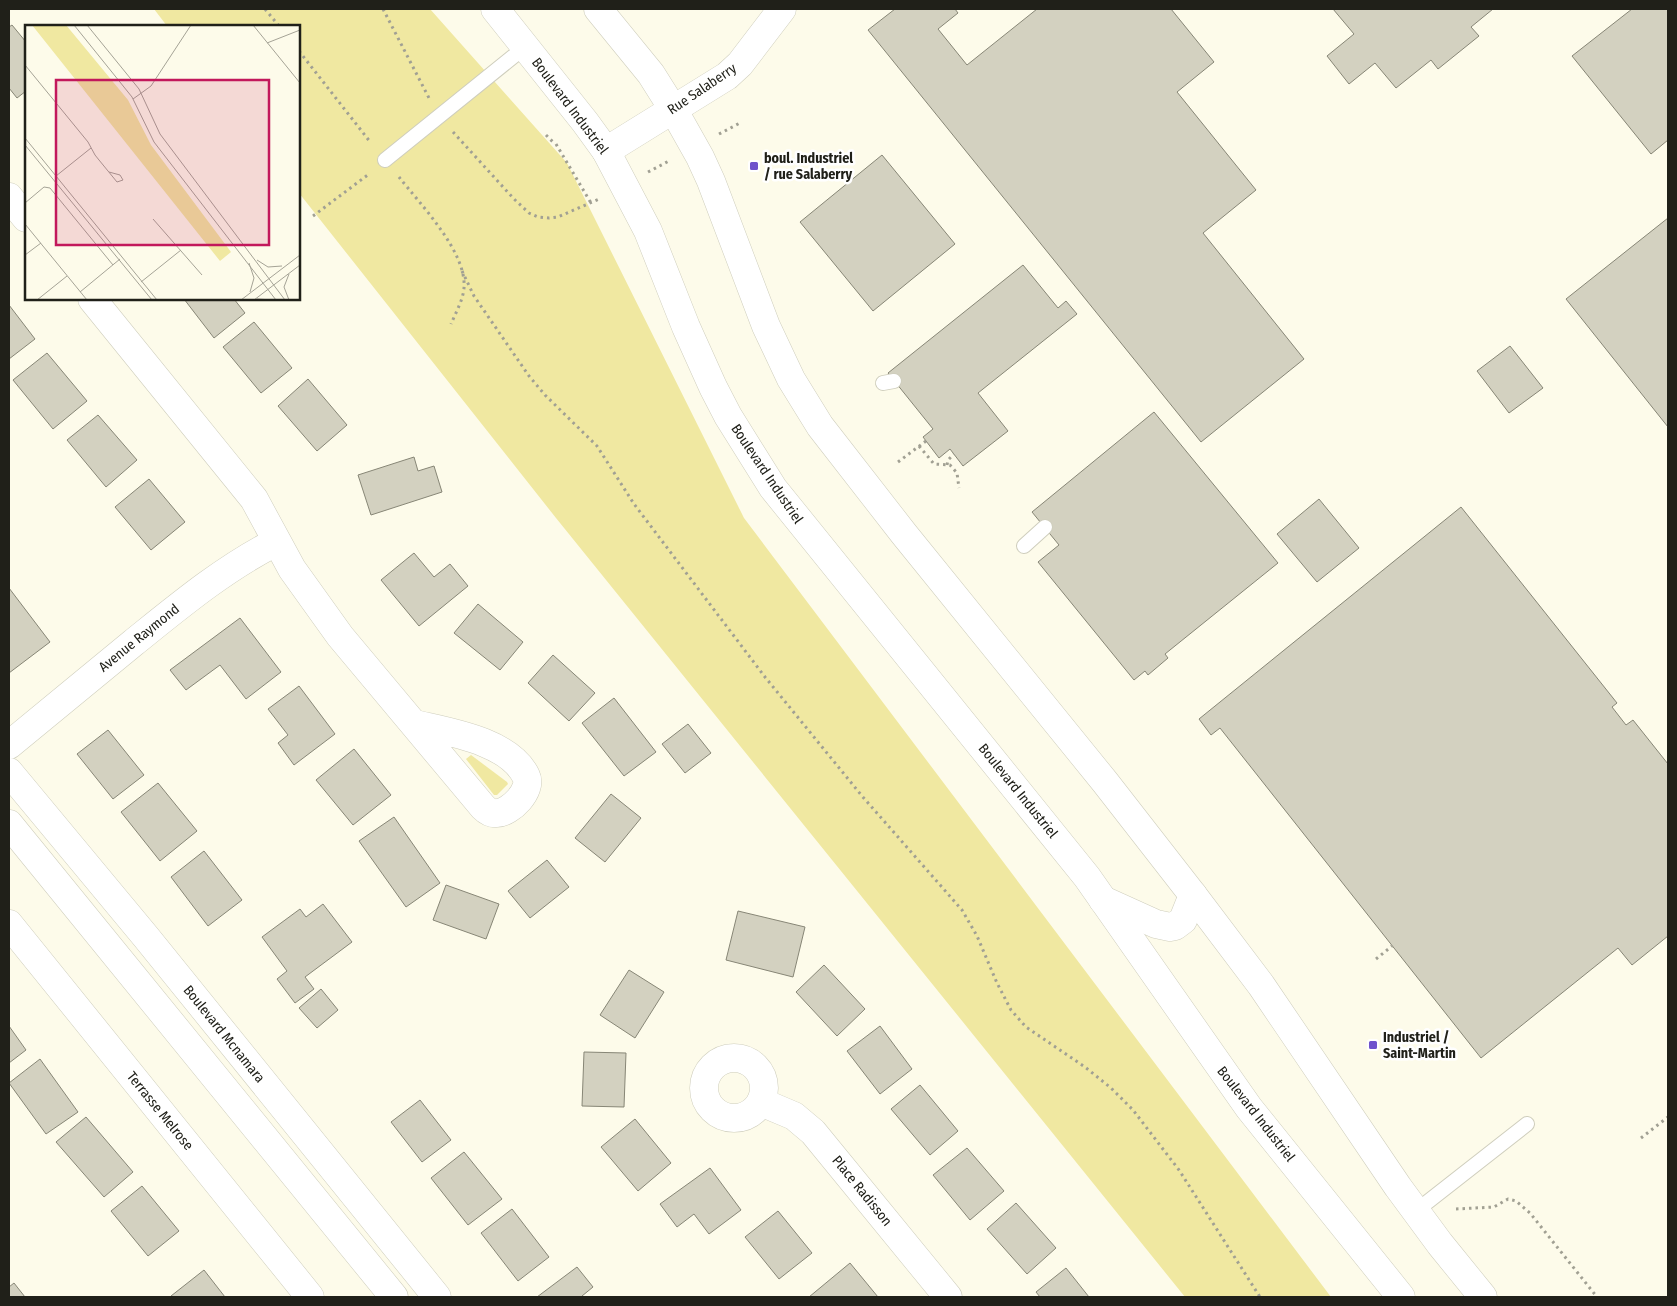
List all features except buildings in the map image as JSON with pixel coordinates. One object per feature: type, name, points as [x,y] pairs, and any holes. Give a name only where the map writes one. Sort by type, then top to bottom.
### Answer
[{"type":"street","name":"Boulevard Industriel","points":[[495,9],[606,151],[655,246],[686,327],[713,387],[761,471],[815,542],[1061,844],[1103,900],[1244,1100],[1401,1297]]},
{"type":"street","points":[[598,9],[651,74],[673,108],[694,147],[711,181],[766,326],[791,379],[820,426],[904,534],[1101,776],[1194,895],[1261,985],[1416,1211],[1483,1297]]},
{"type":"street","name":"Rue Salaberry","points":[[606,151],[727,76],[740,64],[782,9]]},
{"type":"street","points":[[9,197],[25,217]]},
{"type":"street","points":[[93,300],[247,489],[261,510],[276,542],[303,586],[340,636],[415,724]]},
{"type":"street","name":"Avenue Raymond","points":[[9,745],[216,577],[276,542]]},
{"type":"street","name":"Boulevard Mcnamara","points":[[9,772],[146,937],[437,1297]]},
{"type":"street","points":[[9,824],[394,1297]]},
{"type":"street","name":"Boulevard Industriel","points":[[1103,900],[1156,924],[1170,927],[1183,920],[1194,895]]},
{"type":"street","name":"Terrasse Melrose","points":[[9,924],[310,1297]]},
{"type":"street","name":"Place Radisson","points":[[761,1102],[794,1116],[813,1132],[948,1297]]},
{"type":"lane","points":[[384,160],[525,47]]},
{"type":"lane","points":[[1024,546],[1045,528]]},
{"type":"lane","points":[[1416,1211],[1527,1124]]},
{"type":"path","points":[[265,9],[278,25]]},
{"type":"path","points":[[383,9],[431,103]]},
{"type":"path","points":[[300,52],[448,240],[457,255],[462,271],[474,296],[529,376],[545,395],[597,446],[634,504],[765,677],[862,796],[962,910],[977,936],[1011,1010],[1026,1027],[1111,1088],[1133,1110],[1178,1170],[1260,1297]]},
{"type":"path","points":[[450,129],[514,199],[530,213],[538,217],[549,218],[558,217],[591,203],[740,123]]},
{"type":"path","points":[[546,135],[555,144],[591,203]]},
{"type":"path","points":[[313,216],[359,182],[384,160]]},
{"type":"path","points":[[451,324],[462,298],[464,286],[462,271]]},
{"type":"path","points":[[898,462],[926,441]]},
{"type":"path","points":[[919,446],[934,464],[950,465],[957,472],[959,488]]},
{"type":"path","points":[[947,465],[948,460],[954,454]]},
{"type":"path","points":[[1376,958],[1392,946]]},
{"type":"path","points":[[1641,1138],[1668,1117]]},
{"type":"path","points":[[1494,1207],[1508,1199],[1516,1200],[1520,1203],[1597,1297]]},
{"type":"shaded area","points":[[154,9],[430,9],[567,163],[744,518],[1331,1297],[1185,1297],[556,518],[300,194],[300,25],[166,25]]},
{"type":"shaded area","points":[[471,755],[507,782],[508,784],[497,795],[494,795],[466,759]]},
{"type":"place","name":"boul. Industriel / rue Salaberry","points":[[754,166]]},
{"type":"place","name":"Industriel / Saint-Martin","points":[[1373,1045]]}]
